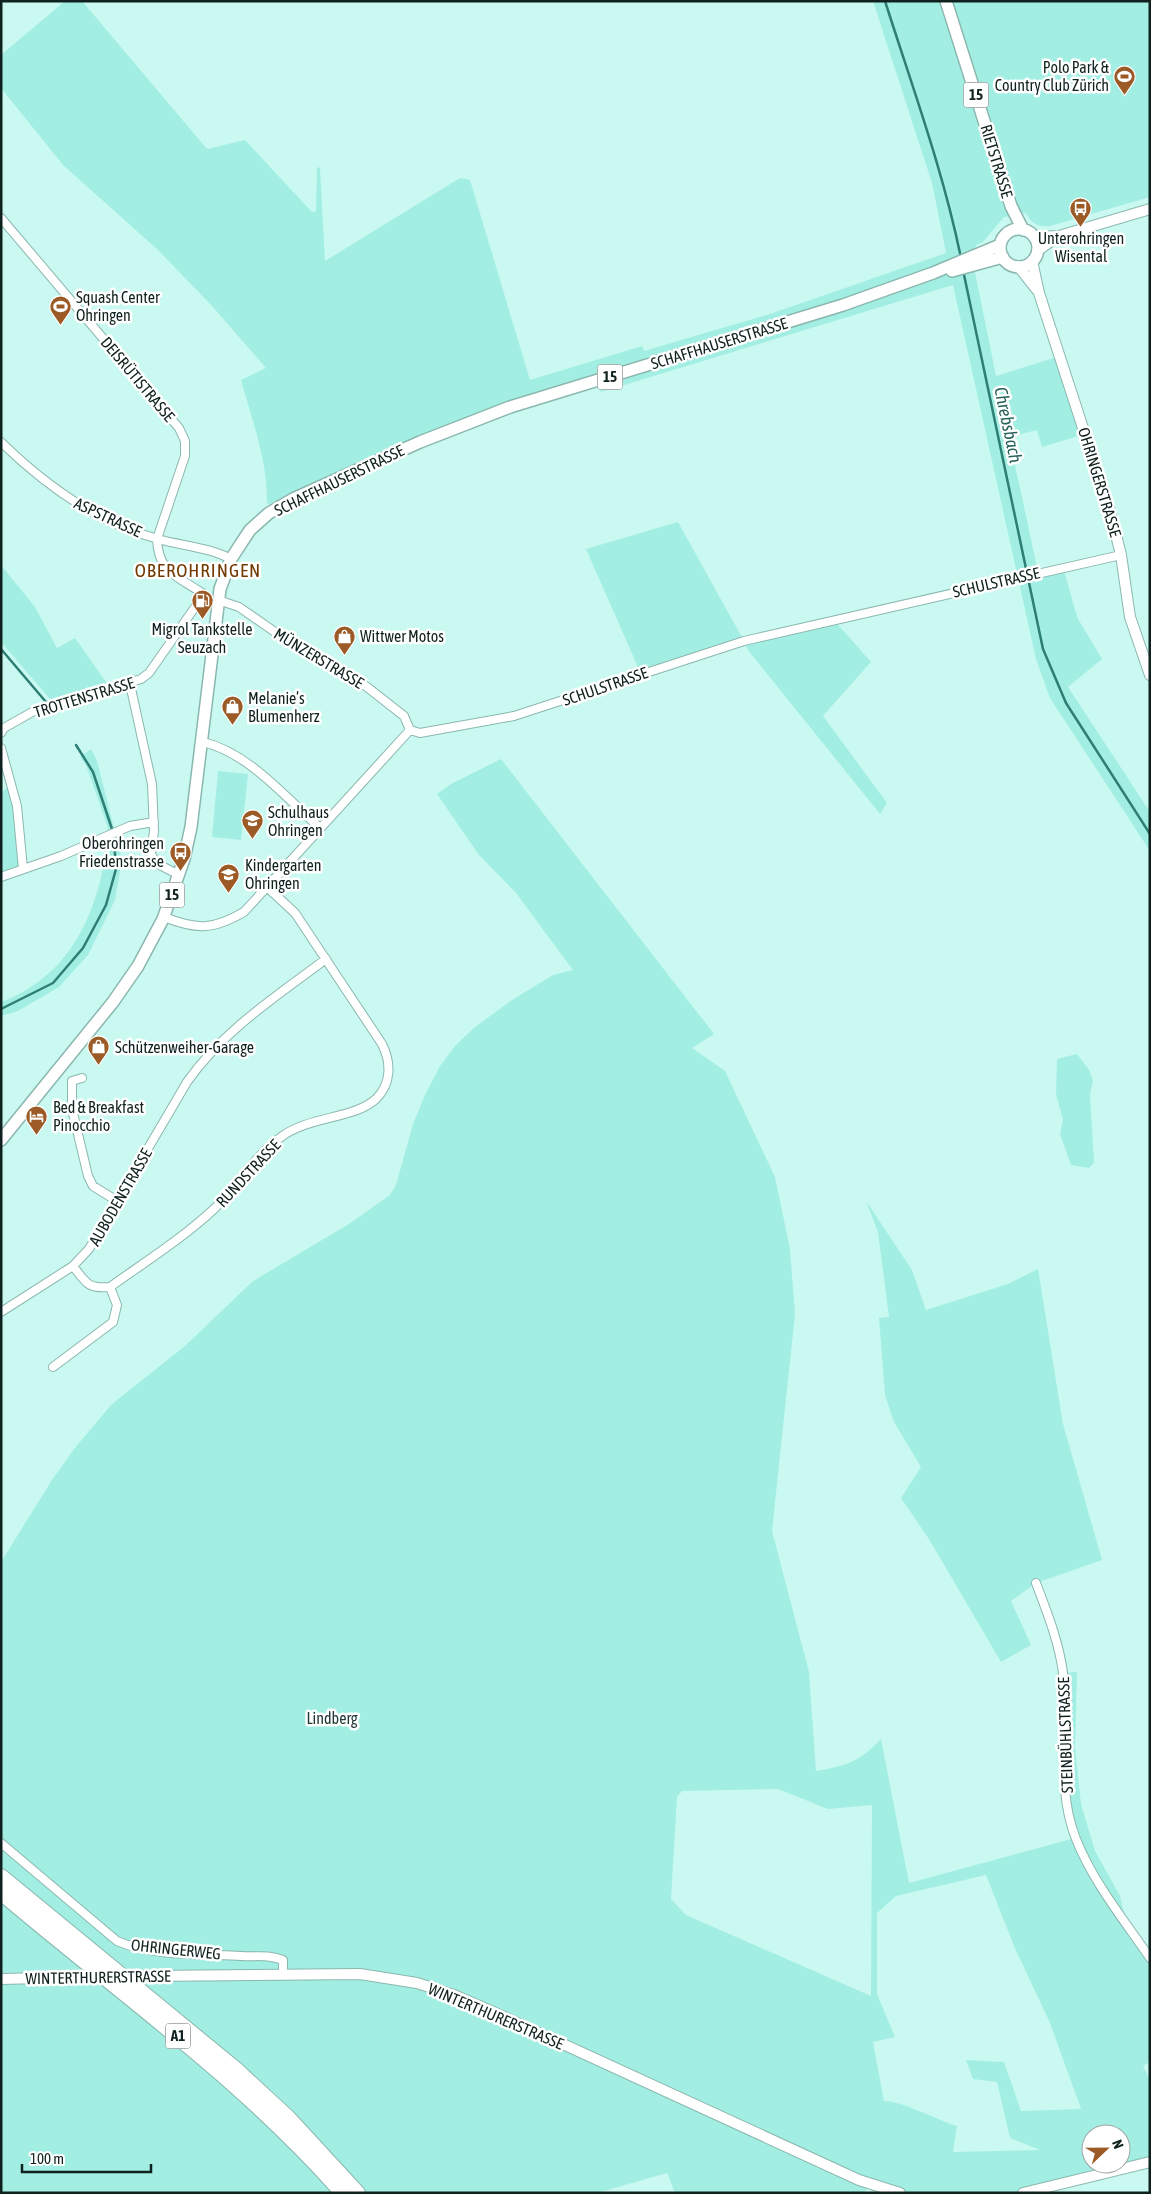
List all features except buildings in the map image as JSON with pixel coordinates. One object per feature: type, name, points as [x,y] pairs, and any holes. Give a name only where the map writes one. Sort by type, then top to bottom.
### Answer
[{"type":"highway","name":"A1","points":[[1,1876],[236,2069],[289,2118],[358,2193]]},
{"type":"highway","name":"A1","points":[[1,1893],[219,2070],[274,2121],[342,2193]]},
{"type":"main road","name":"RIETSTRASSE","points":[[946,1],[1011,206],[1023,230]]},
{"type":"main road","name":"RIETSTRASSE","points":[[1010,231],[1011,206]]},
{"type":"main road","points":[[1059,236],[1035,256],[1018,266],[1010,264],[1003,258],[1000,245],[1010,231],[1023,230],[1034,237],[1059,236],[1150,209]]},
{"type":"main road","points":[[1034,237],[1035,256]]},
{"type":"main road","name":"SCHAFFHAUSERSTRASSE","points":[[2,1137],[126,984],[148,950],[164,917],[179,875],[191,827],[203,742],[218,600],[231,559],[250,530],[278,507],[451,428],[527,402],[843,305],[955,267],[1000,245]]},
{"type":"main road","name":"OHRINGERSTRASSE","points":[[1035,256],[1039,293],[1108,502],[1121,555],[1130,616],[1150,675]]},
{"type":"main road","name":"SCHAFFHAUSERSTRASSE","points":[[969,261],[1003,258]]},
{"type":"main road","name":"OHRINGERSTRASSE","points":[[1018,266],[1039,293]]},
{"type":"main road","name":"WINTERTHURERSTRASSE","points":[[1,1979],[283,1973],[360,1974],[393,1978],[439,1990],[491,2011],[859,2180],[900,2193]]},
{"type":"main road","points":[[1023,2193],[1150,2162]]},
{"type":"street","name":"DEISRÜTISTRASSE","points":[[1,218],[179,428],[185,441],[185,456],[157,539]]},
{"type":"street","name":"ASPSTRASSE","points":[[1,442],[28,468],[68,498],[122,526],[157,539],[212,550],[231,559]]},
{"type":"street","name":"TROTTENSTRASSE","points":[[1,733],[4,728],[34,711],[130,684],[141,680],[149,673],[202,597],[202,593],[162,565],[157,539]]},
{"type":"street","name":"SCHULSTRASSE","points":[[410,730],[420,733],[514,716],[744,641],[1022,576],[1121,555]]},
{"type":"street","name":"MÜNZERSTRASSE","points":[[218,600],[239,607],[275,632],[367,687],[404,716],[410,730]]},
{"type":"street","points":[[130,684],[149,764],[154,822],[151,854],[156,863],[179,875]]},
{"type":"street","points":[[164,917],[191,927],[226,922],[244,912],[268,888],[410,730]]},
{"type":"street","points":[[203,742],[218,746],[239,759],[262,776],[320,828]]},
{"type":"street","points":[[1,748],[17,806],[23,869]]},
{"type":"street","points":[[1,877],[130,826],[154,822]]},
{"type":"street","name":"RUNDSTRASSE","points":[[110,1287],[213,1210],[235,1187],[264,1150],[282,1136],[309,1122],[367,1106],[384,1089],[389,1071],[389,1059],[382,1044],[295,913],[268,888]]},
{"type":"street","name":"AUBODENSTRASSE","points":[[1,1312],[73,1266],[89,1250],[187,1082],[205,1057],[229,1033],[326,959]]},
{"type":"street","points":[[82,1078],[72,1081],[72,1109],[88,1176],[93,1186],[117,1201]]},
{"type":"street","points":[[53,1367],[113,1322],[117,1305],[110,1287],[97,1288],[86,1284],[73,1266]]},
{"type":"street","name":"STEINBÜHLSTRASSE","points":[[1036,1583],[1054,1633],[1063,1673],[1063,1762],[1068,1811],[1075,1838],[1089,1866],[1150,1958]]},
{"type":"street","name":"OHRINGERWEG","points":[[1,1843],[117,1942],[157,1951],[243,1956],[267,1954],[283,1960],[283,1973]]},
{"type":"green space","points":[[65,1],[82,1],[207,149],[245,140],[312,212],[316,211],[317,167],[320,168],[325,261],[460,178],[470,180],[530,380],[642,346],[644,351],[770,314],[946,253],[932,183],[873,1],[1150,1],[1150,197],[1050,226],[1036,224],[1026,213],[1004,217],[983,242],[976,245],[975,272],[996,376],[1060,356],[1085,434],[1042,447],[1037,430],[1009,437],[1038,572],[1063,567],[1077,617],[1102,659],[1068,687],[1150,812],[1150,851],[1050,698],[1036,659],[953,285],[601,392],[595,382],[535,399],[293,499],[267,504],[267,488],[262,457],[241,380],[266,368],[213,307],[158,250],[63,165],[1,88],[1,55]]},
{"type":"green space","points":[[678,522],[744,641],[641,674],[586,549]]},
{"type":"green space","points":[[1,565],[35,607],[57,648],[75,638],[111,689],[55,705],[1,642]]},
{"type":"green space","points":[[833,619],[871,662],[823,716],[887,803],[880,814],[748,650],[744,641]]},
{"type":"green space","points":[[91,749],[97,761],[122,860],[115,900],[88,955],[59,987],[18,1011],[1,1016],[1,1002],[41,980],[57,966],[81,931],[90,912],[103,869],[104,843],[108,828],[86,765],[80,757]]},
{"type":"green space","name":"Lindberg","points":[[501,759],[714,1034],[692,1048],[725,1071],[775,1177],[790,1249],[795,1314],[772,1531],[809,1672],[816,1771],[852,1762],[866,1753],[881,1739],[909,1883],[1075,1838],[1068,1811],[1063,1673],[1077,1672],[1075,1747],[1081,1804],[1095,1851],[1120,1896],[1126,1923],[1150,1958],[1150,2062],[1143,2066],[1150,2080],[1150,2162],[1131,2167],[1131,2124],[1081,2124],[1081,2174],[1101,2174],[1023,2193],[900,2193],[873,2185],[862,2193],[675,2193],[667,2173],[597,2193],[1,2193],[1,1562],[52,1480],[74,1449],[112,1404],[185,1346],[253,1281],[349,1224],[390,1195],[396,1185],[413,1124],[425,1095],[440,1066],[456,1045],[475,1027],[512,1000],[553,975],[573,970],[516,893],[479,855],[437,794],[451,784]],"holes":[[[778,1789],[828,1809],[872,1805],[871,1996],[686,1915],[671,1899],[677,1797],[682,1791]],[[986,1875],[1014,1946],[1050,2023],[1081,2109],[1021,2111],[1004,2062],[966,2060],[973,2079],[997,2082],[1010,2138],[1040,2150],[953,2152],[957,2126],[910,2107],[884,2101],[873,2042],[895,2037],[877,1994],[877,1913],[896,1896]]]},
{"type":"green space","points":[[218,771],[248,774],[241,840],[212,837]]},
{"type":"green space","points":[[12,785],[23,869],[1,877],[1,792]]},
{"type":"green space","points":[[1077,1054],[1089,1070],[1093,1080],[1090,1094],[1094,1163],[1089,1168],[1071,1165],[1060,1134],[1063,1120],[1056,1094],[1057,1059]]},
{"type":"green space","points":[[866,1201],[912,1270],[926,1310],[1008,1284],[1038,1269],[1063,1424],[1102,1560],[1036,1583],[1011,1601],[1031,1645],[1001,1662],[929,1539],[901,1498],[921,1467],[894,1422],[885,1395],[879,1318],[889,1317],[878,1232]]},
{"type":"waterway","name":"Chrebsbach","points":[[885,1],[936,160],[961,258]]},
{"type":"waterway","name":"Chrebsbach","points":[[963,270],[1043,649],[1066,703],[1150,834]]},
{"type":"waterway","points":[[1,649],[46,702]]},
{"type":"waterway","points":[[76,745],[93,772],[112,829]]},
{"type":"waterway","points":[[1,1009],[53,983],[83,948],[106,905],[116,869],[114,839]]},
{"type":"place","name":"Polo Park & Country Club Zürich","points":[[1125,95]]},
{"type":"place","name":"Unterohringen Wisental","points":[[1081,228]]},
{"type":"place","name":"Squash Center Ohringen","points":[[60,325]]},
{"type":"place","name":"Migrol Tankstelle Seuzach","points":[[202,619]]},
{"type":"place","name":"Wittwer Motos","points":[[344,655]]},
{"type":"place","name":"Melanie’s Blumenherz","points":[[232,726]]},
{"type":"place","name":"Schulhaus Ohringen","points":[[252,840]]},
{"type":"place","name":"Oberohringen Friedenstrasse","points":[[180,871]]},
{"type":"place","name":"Kindergarten Ohringen","points":[[229,893]]},
{"type":"place","name":"Schützenweiher-Garage","points":[[99,1066]]},
{"type":"place","name":"Bed & Breakfast Pinocchio","points":[[37,1135]]},
{"type":"district","name":"OBEROHRINGEN","points":[[198,570]]}]
